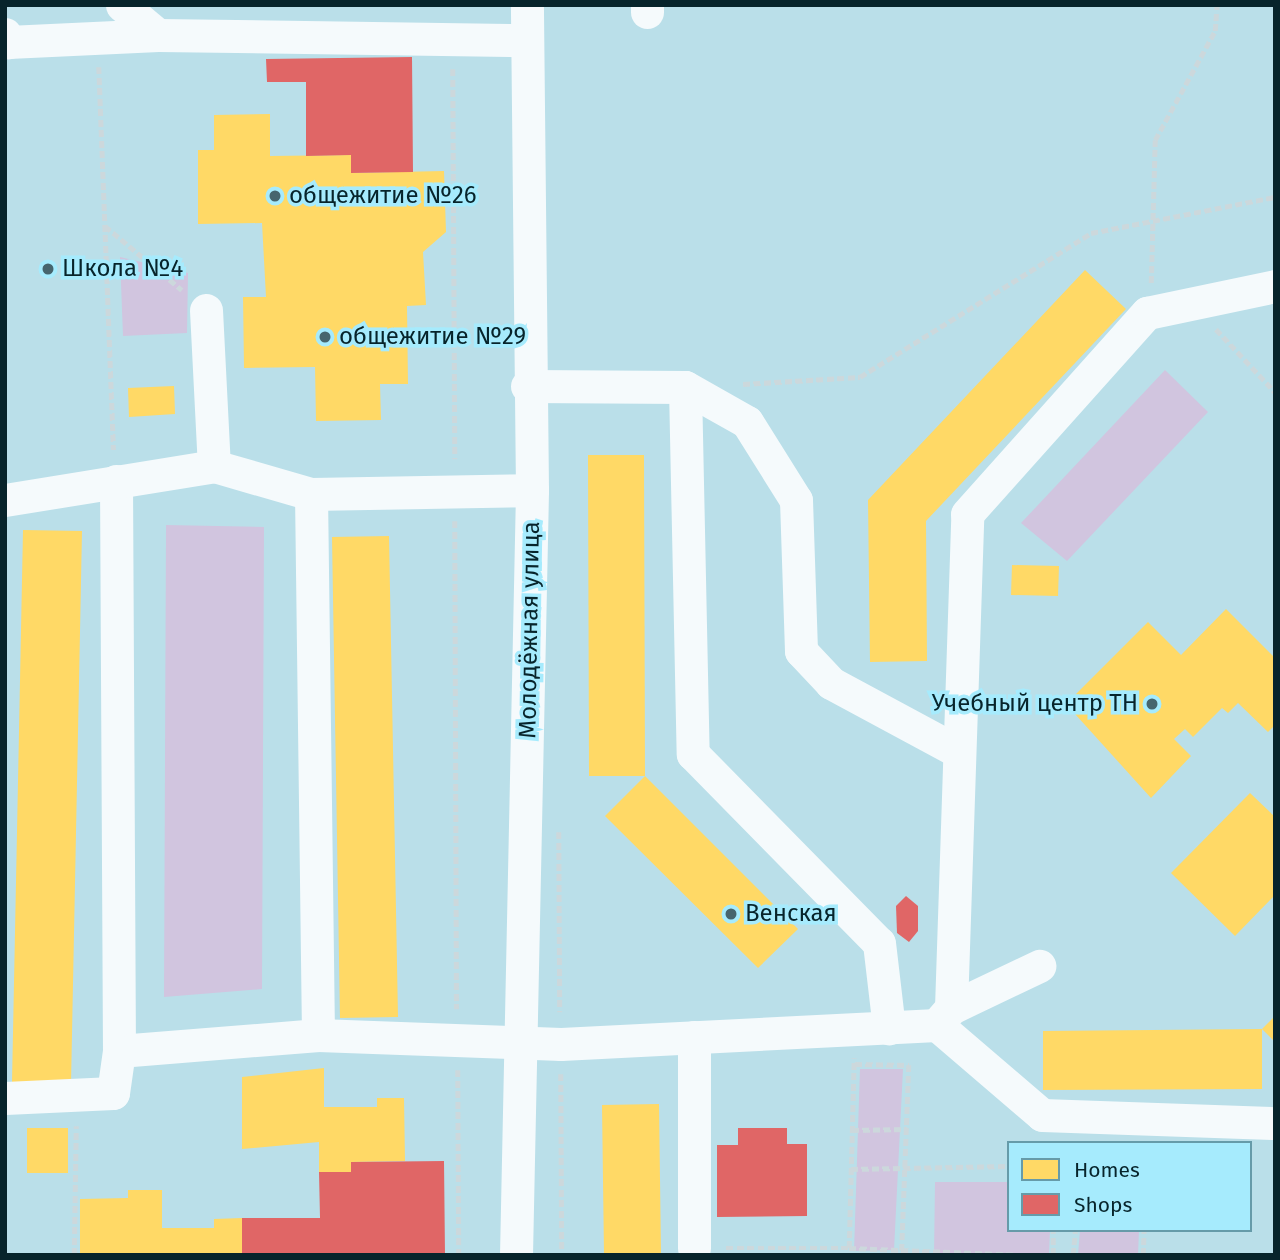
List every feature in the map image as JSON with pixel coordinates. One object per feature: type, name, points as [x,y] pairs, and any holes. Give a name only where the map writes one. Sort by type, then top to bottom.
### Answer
[{"type":"street","points":[[122,5],[158,35]]},
{"type":"street","name":"Молодёжная улица","points":[[516,1255],[524,1043],[532,490],[527,386],[527,5]]},
{"type":"street","points":[[5,34],[8,42],[158,35],[453,36],[526,40]]},
{"type":"street","points":[[1275,286],[1147,313],[967,514],[960,752],[944,1017],[1042,1115],[1275,1123]]},
{"type":"street","points":[[206,310],[214,466]]},
{"type":"street","points":[[527,386],[685,387],[747,422],[796,500],[801,651],[831,683],[960,752]]},
{"type":"street","points":[[685,387],[693,754],[879,943],[888,1028]]},
{"type":"street","points":[[5,500],[214,466],[311,494],[532,490]]},
{"type":"street","points":[[5,1098],[76,1097],[113,1093],[119,1051],[116,481]]},
{"type":"street","points":[[311,494],[318,1035]]},
{"type":"street","points":[[119,1051],[318,1035],[458,1043],[524,1043],[888,1028],[944,1017],[1039,966]]},
{"type":"street","points":[[694,1037],[694,1248]]},
{"type":"path","points":[[1147,313],[1158,217],[1155,140],[1215,32],[1217,5]]},
{"type":"path","points":[[453,36],[459,1255]]},
{"type":"path","points":[[98,38],[116,481]]},
{"type":"path","points":[[739,384],[860,377],[1091,233],[1158,217],[1275,197]]},
{"type":"path","points":[[105,225],[206,310]]},
{"type":"path","points":[[1192,303],[1275,392]]},
{"type":"path","points":[[849,1248],[855,1029]]},
{"type":"path","points":[[854,1064],[909,1065],[902,1250]]},
{"type":"path","points":[[74,1255],[76,1097]]},
{"type":"path","points":[[852,1130],[907,1129]]},
{"type":"path","points":[[851,1169],[1007,1166]]},
{"type":"path","points":[[1052,1255],[1053,1232]]},
{"type":"path","points":[[1073,1255],[1075,1232]]},
{"type":"path","points":[[1143,1255],[1144,1232]]},
{"type":"path","points":[[694,1248],[849,1248],[1021,1255]]},
{"type":"shaded area","points":[[120,257],[188,273],[187,333],[123,336]]},
{"type":"shaded area","points":[[1165,370],[1208,412],[1067,561],[1021,523]]},
{"type":"shaded area","points":[[166,525],[264,527],[262,989],[164,997]]},
{"type":"shaded area","points":[[860,1069],[903,1069],[894,1250],[854,1251]]},
{"type":"shaded area","points":[[935,1182],[1007,1182],[1007,1232],[1050,1232],[1049,1255],[934,1255]]},
{"type":"shaded area","points":[[1080,1232],[1139,1232],[1138,1255],[1078,1255]]},
{"type":"building: Homes","points":[[270,114],[270,156],[351,155],[351,173],[444,171],[446,232],[423,252],[426,305],[407,306],[408,384],[380,384],[381,420],[316,421],[315,367],[244,368],[243,297],[266,297],[262,223],[198,224],[198,150],[214,150],[214,115]]},
{"type":"building: Homes","points":[[1085,270],[1126,309],[926,521],[927,661],[870,662],[868,500]]},
{"type":"building: Homes","points":[[174,386],[175,414],[129,417],[128,388]]},
{"type":"building: Homes","points":[[588,455],[644,455],[645,776],[589,776]]},
{"type":"building: Homes","points":[[23,530],[82,531],[71,1084],[12,1083]]},
{"type":"building: Homes","points":[[389,536],[398,1017],[340,1018],[332,537]]},
{"type":"building: Homes","points":[[1012,565],[1059,566],[1058,596],[1011,595]]},
{"type":"building: Homes","name":"Учебный центр ТН","points":[[1226,609],[1275,658],[1275,725],[1268,732],[1238,703],[1228,713],[1222,708],[1193,737],[1185,729],[1174,739],[1191,756],[1151,798],[1066,704],[1148,622],[1181,655]]},
{"type":"building: Homes","points":[[645,776],[798,929],[758,968],[605,816]]},
{"type":"building: Homes","points":[[1250,793],[1275,817],[1275,895],[1235,936],[1171,873]]},
{"type":"building: Homes","points":[[1275,1016],[1275,1042],[1262,1029]]},
{"type":"building: Homes","points":[[1262,1029],[1262,1089],[1043,1090],[1043,1031]]},
{"type":"building: Homes","points":[[324,1068],[324,1107],[377,1107],[377,1098],[404,1098],[405,1161],[351,1162],[351,1172],[319,1172],[319,1142],[242,1149],[242,1077]]},
{"type":"building: Homes","points":[[659,1104],[661,1255],[604,1255],[602,1105]]},
{"type":"building: Homes","points":[[27,1128],[68,1128],[68,1173],[27,1173]]},
{"type":"building: Homes","points":[[128,1190],[162,1190],[162,1228],[214,1228],[214,1219],[242,1218],[242,1255],[80,1255],[80,1199],[128,1198]]},
{"type":"building: Shops","points":[[412,57],[413,172],[351,173],[351,155],[306,156],[306,82],[267,82],[266,59]]},
{"type":"building: Shops","points":[[906,896],[918,906],[918,931],[909,942],[897,933],[896,906]]},
{"type":"building: Shops","points":[[738,1128],[787,1128],[787,1144],[807,1144],[807,1216],[717,1217],[717,1145],[738,1145]]},
{"type":"building: Shops","points":[[444,1161],[445,1255],[242,1255],[242,1218],[320,1218],[319,1172],[351,1172],[351,1162]]},
{"type":"place","name":"общежитие №26","points":[[275,196]]},
{"type":"place","name":"Школа №4","points":[[48,269]]},
{"type":"place","name":"общежитие №29","points":[[325,337]]},
{"type":"place","name":"Учебный центр ТН","points":[[1152,704]]},
{"type":"place","name":"Венская","points":[[731,914]]}]
